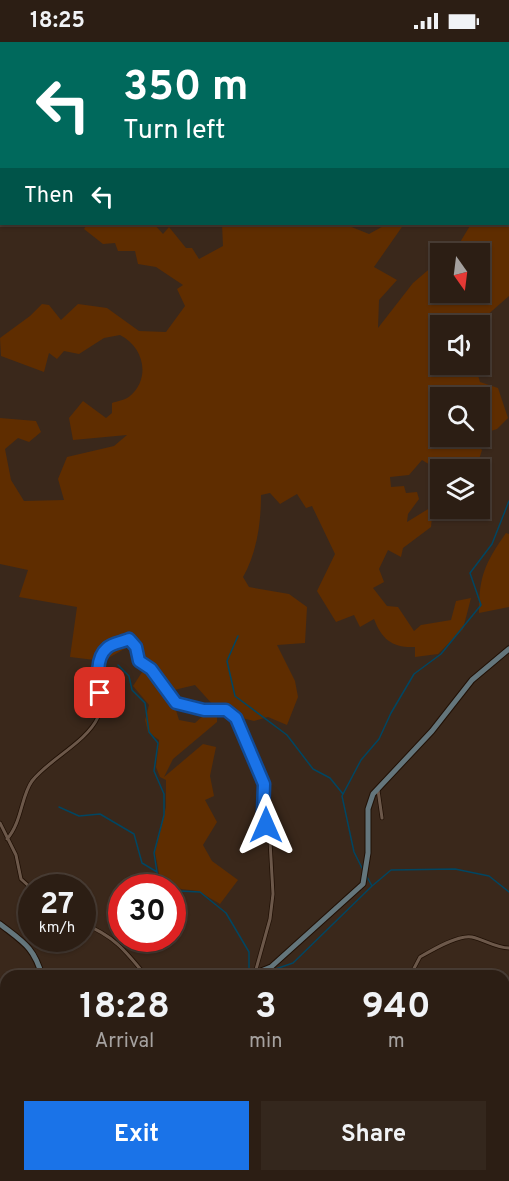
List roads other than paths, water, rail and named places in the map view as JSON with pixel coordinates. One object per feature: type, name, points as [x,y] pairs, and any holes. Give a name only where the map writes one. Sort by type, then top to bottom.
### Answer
[{"type":"street","points":[[7,839],[14,831],[34,779],[43,769],[67,751],[98,718],[100,657],[105,648],[129,639],[136,647],[139,661],[151,669],[176,703],[204,710],[226,710],[236,718],[264,784],[263,813],[270,841],[273,894],[270,919],[251,970]]},
{"type":"street","points":[[262,970],[271,967],[363,884],[368,853],[368,809],[377,789],[432,731],[472,680],[509,649]]},
{"type":"street","points":[[377,789],[382,818]]},
{"type":"street","points":[[0,823],[16,855],[20,874]]},
{"type":"street","points":[[0,924],[31,948],[40,970]]},
{"type":"street","points":[[96,929],[108,934],[124,948],[141,970]]},
{"type":"street","points":[[413,970],[420,957],[435,951],[448,941],[464,936],[509,948]]},
{"type":"waterway","points":[[362,868],[354,852],[342,796],[361,760],[379,739],[414,674],[441,654],[481,605],[470,573],[492,544],[509,501]]},
{"type":"waterway","points":[[238,636],[227,661],[235,696],[287,735],[313,769],[330,778],[343,794]]},
{"type":"waterway","points":[[118,665],[129,676],[132,690],[145,703],[149,732],[158,743],[154,771],[164,794],[164,815],[154,853],[158,879],[179,891],[200,892],[226,913],[249,952],[249,970]]},
{"type":"waterway","points":[[59,807],[79,816],[100,814],[134,834],[142,863],[157,872]]},
{"type":"waterway","points":[[372,886],[391,870],[455,869],[489,876],[509,892]]},
{"type":"waterway","points":[[273,970],[293,963],[372,886],[366,875]]}]
